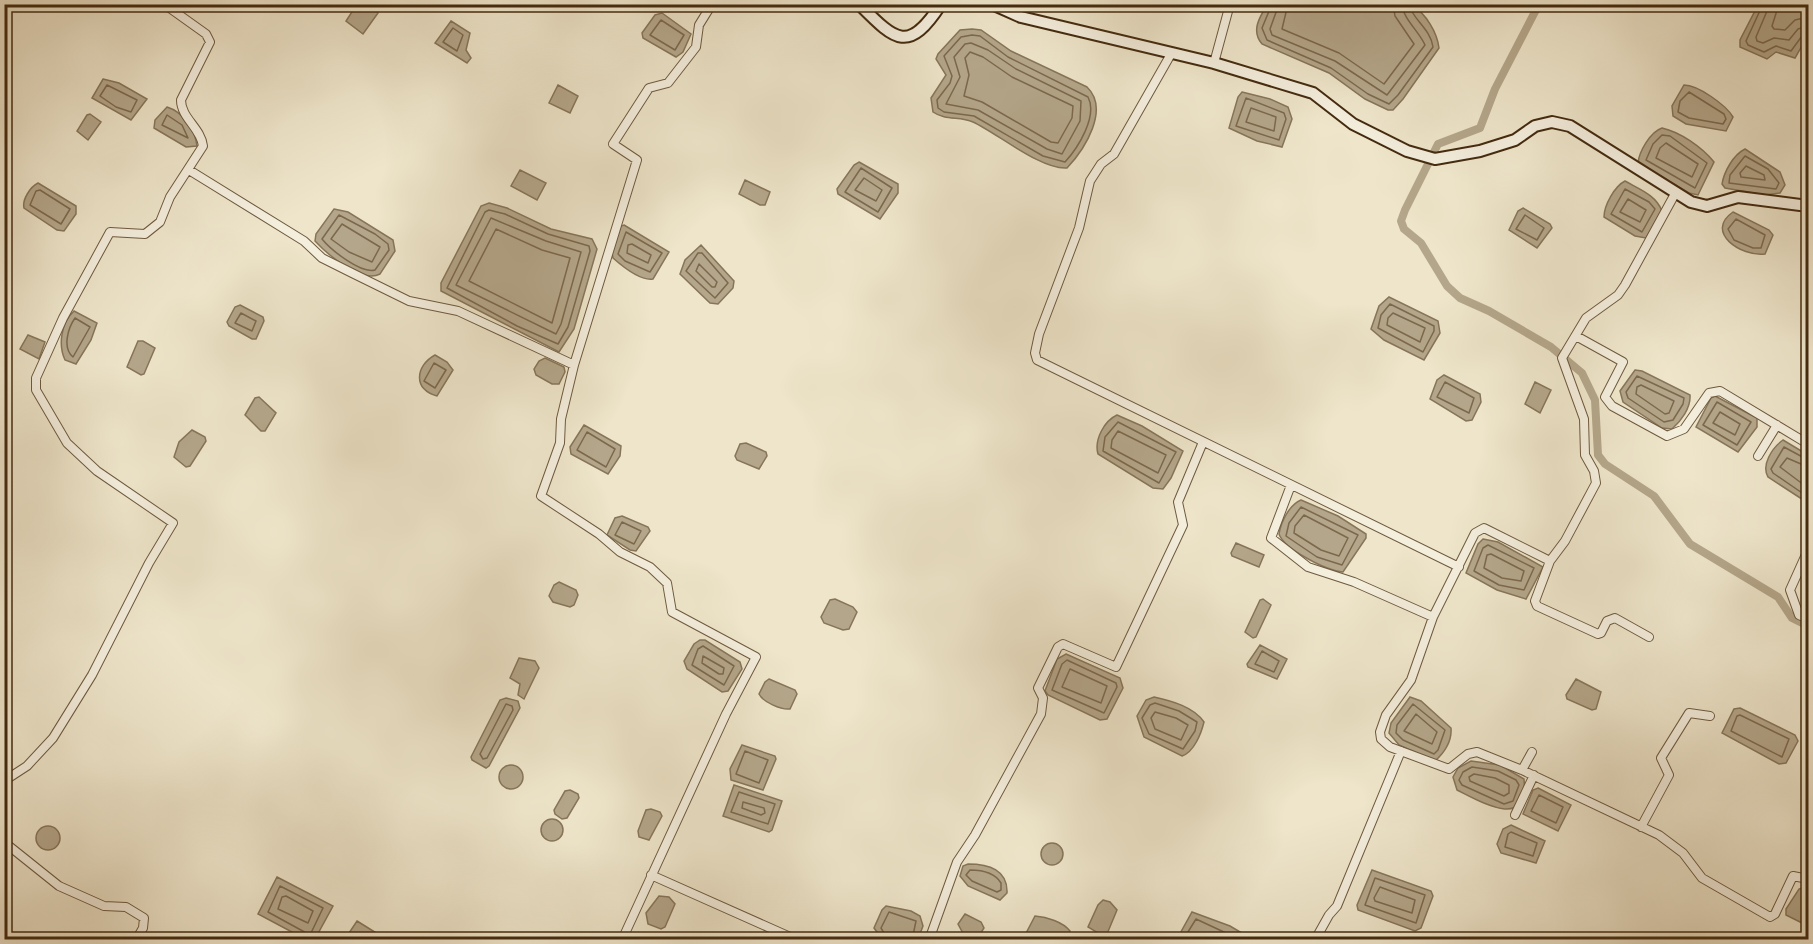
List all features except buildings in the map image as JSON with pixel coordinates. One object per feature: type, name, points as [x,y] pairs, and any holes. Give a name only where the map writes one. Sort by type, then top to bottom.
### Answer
[{"type":"main road","points":[[858,4],[886,31],[904,37],[922,30],[941,4]]},
{"type":"main road","points":[[992,4],[1021,17],[1214,63],[1313,93],[1353,124],[1407,152],[1430,158],[1480,151],[1515,140],[1535,126],[1552,122],[1570,126],[1691,202],[1707,206],[1738,196],[1809,206]]},
{"type":"street","points":[[4,781],[27,766],[53,738],[92,675],[149,563],[173,524],[97,471],[68,443],[36,390],[36,378],[63,318],[110,232],[145,234],[160,222],[170,197],[203,146],[202,137],[181,108],[181,100],[210,42],[206,34],[164,4]]},
{"type":"street","points":[[622,939],[726,714],[756,657],[672,612],[667,583],[650,567],[620,552],[599,534],[541,495],[560,443],[561,419],[574,365],[637,159],[613,144],[648,88],[668,83],[696,47],[699,25],[712,4]]},
{"type":"street","points":[[1214,63],[1230,4]]},
{"type":"street","points":[[1171,54],[1114,154],[1101,164],[1090,181],[1079,228],[1039,334],[1036,360],[1459,567]]},
{"type":"street","points":[[189,170],[304,241],[322,258],[410,301],[458,311],[574,365]]},
{"type":"street","points":[[1649,637],[1614,618],[1607,621],[1601,633],[1598,634],[1537,606],[1535,601],[1550,561],[1565,541],[1596,483],[1594,471],[1585,455],[1584,419],[1562,358],[1586,318],[1618,295],[1625,285],[1676,192]]},
{"type":"street","points":[[1576,336],[1623,362],[1605,397],[1612,406],[1667,436],[1684,429],[1709,393],[1720,391],[1809,444]]},
{"type":"street","points":[[1758,456],[1777,425]]},
{"type":"street","points":[[929,939],[957,862],[975,835],[1041,714],[1043,698],[1038,688],[1058,647],[1063,644],[1116,667],[1183,525],[1178,502],[1203,442]]},
{"type":"street","points":[[1291,485],[1271,538],[1308,567],[1354,582],[1433,618]]},
{"type":"street","points":[[1550,561],[1484,528],[1475,533],[1433,618],[1411,680],[1386,715],[1380,732],[1381,739],[1401,751],[1449,769],[1468,754],[1477,752],[1534,775],[1641,826],[1683,853],[1702,878],[1770,917],[1775,914],[1793,876],[1809,879]]},
{"type":"street","points":[[1809,550],[1790,590],[1799,615],[1809,620]]},
{"type":"street","points":[[1641,826],[1669,775],[1661,758],[1689,712],[1710,716]]},
{"type":"street","points":[[1315,939],[1337,906],[1401,751]]},
{"type":"street","points":[[1521,770],[1532,752]]},
{"type":"street","points":[[1515,815],[1534,775]]},
{"type":"street","points":[[4,842],[60,886],[104,906],[126,907],[144,918],[143,928],[136,939]]},
{"type":"street","points":[[651,875],[797,939]]},
{"type":"water","points":[[357,4],[372,5],[378,13],[363,34],[346,21]]},
{"type":"water","points":[[1267,5],[1412,5],[1430,24],[1439,48],[1403,99],[1393,110],[1388,110],[1365,99],[1329,73],[1262,44],[1257,29]]},
{"type":"water","points":[[1758,5],[1808,5],[1808,35],[1795,58],[1776,52],[1767,59],[1740,47],[1740,40]]},
{"type":"water","points":[[662,13],[691,34],[683,52],[676,57],[643,38],[642,33],[655,15]]},
{"type":"water","points":[[451,21],[470,33],[466,50],[471,58],[467,63],[435,43]]},
{"type":"water","points":[[960,30],[981,30],[1011,51],[1087,87],[1096,106],[1096,117],[1087,140],[1067,168],[1056,167],[1032,157],[973,122],[943,117],[933,112],[931,98],[946,75],[936,59],[938,54]]},
{"type":"water","points":[[103,79],[119,83],[147,99],[131,120],[92,98]]},
{"type":"water","points":[[558,85],[578,96],[570,113],[549,103]]},
{"type":"water","points":[[1684,85],[1704,92],[1729,112],[1733,117],[1726,131],[1686,124],[1673,116],[1672,106]]},
{"type":"water","points":[[1242,92],[1270,99],[1288,107],[1292,119],[1282,147],[1257,141],[1229,128],[1238,97]]},
{"type":"water","points":[[167,107],[173,109],[187,122],[194,133],[197,146],[186,147],[154,128],[155,120]]},
{"type":"water","points":[[90,114],[101,122],[88,140],[77,131]]},
{"type":"water","points":[[1662,128],[1690,141],[1714,162],[1698,195],[1689,193],[1638,163],[1640,153],[1646,143]]},
{"type":"water","points":[[1745,149],[1780,172],[1785,185],[1780,193],[1765,195],[1725,188],[1722,184],[1727,169],[1737,155]]},
{"type":"water","points":[[859,162],[898,184],[898,193],[880,219],[838,194],[837,189],[854,165]]},
{"type":"water","points":[[520,170],[546,183],[537,200],[511,186]]},
{"type":"water","points":[[745,180],[770,192],[765,205],[760,205],[739,194]]},
{"type":"water","points":[[1625,181],[1656,201],[1662,211],[1646,238],[1635,236],[1604,217],[1611,196]]},
{"type":"water","points":[[38,183],[76,206],[76,214],[64,231],[57,230],[24,208],[27,194]]},
{"type":"water","points":[[489,203],[507,208],[551,229],[592,239],[597,249],[574,329],[559,352],[441,291],[441,283],[481,206]]},
{"type":"water","points":[[1523,208],[1550,224],[1552,228],[1537,248],[1509,230],[1518,211]]},
{"type":"water","points":[[334,209],[348,212],[393,240],[395,251],[380,274],[364,275],[345,266],[315,241],[316,234]]},
{"type":"water","points":[[1733,212],[1769,230],[1773,235],[1765,254],[1746,252],[1729,242],[1722,227]]},
{"type":"water","points":[[624,225],[669,252],[653,279],[637,275],[613,258],[612,253],[621,226]]},
{"type":"water","points":[[701,245],[734,281],[733,288],[718,304],[710,303],[680,274],[685,260]]},
{"type":"water","points":[[1389,297],[1438,321],[1440,333],[1424,360],[1384,340],[1371,329],[1379,306]]},
{"type":"water","points":[[240,305],[263,317],[264,321],[256,339],[229,326],[227,322],[235,307]]},
{"type":"water","points":[[74,311],[97,323],[91,340],[76,364],[65,360],[61,341],[66,322]]},
{"type":"water","points":[[28,335],[45,342],[39,359],[20,349]]},
{"type":"water","points":[[138,341],[143,341],[155,348],[144,374],[141,375],[127,367]]},
{"type":"water","points":[[435,355],[447,362],[453,370],[437,396],[424,389],[419,377],[424,365]]},
{"type":"water","points":[[545,358],[564,367],[565,372],[559,384],[552,384],[536,375],[534,369],[539,361]]},
{"type":"water","points":[[1635,370],[1642,371],[1690,395],[1685,414],[1672,429],[1662,428],[1623,402],[1620,391]]},
{"type":"water","points":[[1444,375],[1480,394],[1481,402],[1472,420],[1466,421],[1430,399],[1437,380]]},
{"type":"water","points":[[1535,382],[1551,390],[1540,413],[1525,404]]},
{"type":"water","points":[[1715,396],[1757,418],[1757,427],[1738,452],[1696,427],[1711,398]]},
{"type":"water","points":[[259,397],[276,413],[265,431],[261,431],[245,415],[255,398]]},
{"type":"water","points":[[1117,415],[1142,426],[1183,451],[1171,478],[1163,489],[1153,488],[1098,454],[1097,443],[1101,432]]},
{"type":"water","points":[[584,425],[621,446],[620,456],[608,474],[571,454],[570,447]]},
{"type":"water","points":[[192,430],[205,437],[206,441],[190,466],[186,467],[174,457],[179,442]]},
{"type":"water","points":[[1783,440],[1808,455],[1808,503],[1768,477],[1766,472],[1769,457]]},
{"type":"water","points":[[746,443],[766,452],[767,456],[759,469],[737,460],[735,456],[740,444]]},
{"type":"water","points":[[1301,500],[1338,516],[1366,534],[1366,538],[1343,572],[1327,568],[1307,558],[1289,546],[1279,534],[1286,514]]},
{"type":"water","points":[[622,516],[648,527],[650,531],[636,551],[630,550],[607,535],[615,518]]},
{"type":"water","points":[[1483,539],[1498,542],[1543,567],[1526,599],[1497,590],[1466,573],[1478,544]]},
{"type":"water","points":[[1236,543],[1264,555],[1259,567],[1232,556],[1231,553]]},
{"type":"water","points":[[559,582],[576,590],[578,595],[574,605],[570,607],[553,602],[549,596],[554,585]]},
{"type":"water","points":[[835,599],[853,607],[857,612],[849,629],[843,630],[824,623],[821,617],[830,600]]},
{"type":"water","points":[[1263,599],[1271,605],[1256,637],[1253,638],[1245,632],[1260,600]]},
{"type":"water","points":[[705,640],[740,662],[742,669],[728,691],[722,692],[687,669],[684,661],[694,644]]},
{"type":"water","points":[[1260,645],[1287,659],[1277,679],[1248,667],[1247,664]]},
{"type":"water","points":[[1066,654],[1120,678],[1123,688],[1107,719],[1100,720],[1048,695],[1045,691],[1057,659]]},
{"type":"water","points":[[519,658],[535,661],[539,668],[524,699],[518,695],[520,684],[510,678]]},
{"type":"water","points":[[769,679],[795,690],[797,694],[790,709],[773,705],[759,694]]},
{"type":"water","points":[[1576,679],[1601,692],[1596,709],[1592,710],[1567,699],[1566,695]]},
{"type":"water","points":[[1154,697],[1189,709],[1204,722],[1196,742],[1186,754],[1182,756],[1144,737],[1137,716],[1146,700]]},
{"type":"water","points":[[1410,697],[1421,701],[1451,728],[1447,746],[1435,761],[1399,745],[1389,733],[1391,723]]},
{"type":"water","points":[[506,698],[518,701],[520,708],[486,768],[472,760],[471,757],[500,700]]},
{"type":"water","points":[[1740,708],[1795,735],[1798,741],[1786,763],[1779,764],[1722,733],[1734,709]]},
{"type":"water","points":[[742,745],[775,756],[776,759],[763,790],[731,780],[730,769]]},
{"type":"water","points":[[1471,761],[1500,765],[1524,779],[1524,795],[1519,804],[1511,808],[1490,806],[1457,790],[1453,777],[1458,768]]},
{"type":"water","points":[[511,765],[519,769],[523,777],[519,785],[511,789],[503,785],[499,777],[503,769]]},
{"type":"water","points":[[734,785],[782,801],[772,830],[769,832],[723,816]]},
{"type":"water","points":[[1538,788],[1571,805],[1558,831],[1523,814],[1533,790]]},
{"type":"water","points":[[570,790],[578,794],[579,798],[567,818],[562,819],[555,814],[554,810],[565,791]]},
{"type":"water","points":[[646,810],[660,812],[662,816],[649,840],[639,837],[638,831]]},
{"type":"water","points":[[552,819],[560,822],[563,830],[560,838],[552,841],[544,838],[541,830],[544,822]]},
{"type":"water","points":[[1511,825],[1545,841],[1536,863],[1501,853],[1497,844],[1503,829]]},
{"type":"water","points":[[48,826],[56,830],[60,838],[56,846],[48,850],[40,846],[36,838],[40,830]]},
{"type":"water","points":[[1052,843],[1060,846],[1063,854],[1060,862],[1052,865],[1044,862],[1041,854],[1044,846]]},
{"type":"water","points":[[983,865],[996,870],[1004,879],[1007,893],[1000,900],[968,886],[960,876],[963,866]]},
{"type":"water","points":[[1372,870],[1431,891],[1433,896],[1421,928],[1415,931],[1358,910],[1357,905]]},
{"type":"water","points":[[277,877],[333,906],[315,939],[305,939],[258,914]]},
{"type":"water","points":[[1804,887],[1808,890],[1808,926],[1786,915],[1786,909],[1799,889]]},
{"type":"water","points":[[659,896],[669,897],[675,904],[665,927],[661,929],[648,924],[646,913]]},
{"type":"water","points":[[1103,900],[1110,902],[1117,910],[1107,934],[1103,936],[1088,927],[1098,905]]},
{"type":"water","points":[[886,906],[911,911],[920,916],[923,926],[918,939],[893,940],[878,933],[874,928]]},
{"type":"water","points":[[1192,912],[1230,926],[1252,939],[1177,939]]},
{"type":"water","points":[[965,914],[981,922],[984,928],[977,939],[964,935],[958,924]]},
{"type":"water","points":[[1035,916],[1063,925],[1070,931],[1068,939],[1023,939]]},
{"type":"water","points":[[357,921],[386,939],[345,939]]},
{"type":"waterway","points":[[1539,4],[1495,89],[1480,128],[1438,144],[1405,210],[1401,221],[1404,229],[1421,243],[1447,286],[1460,298],[1489,311],[1551,347],[1582,373],[1595,400],[1598,455],[1605,464],[1654,496],[1690,544],[1778,597],[1792,618],[1808,626]]}]
